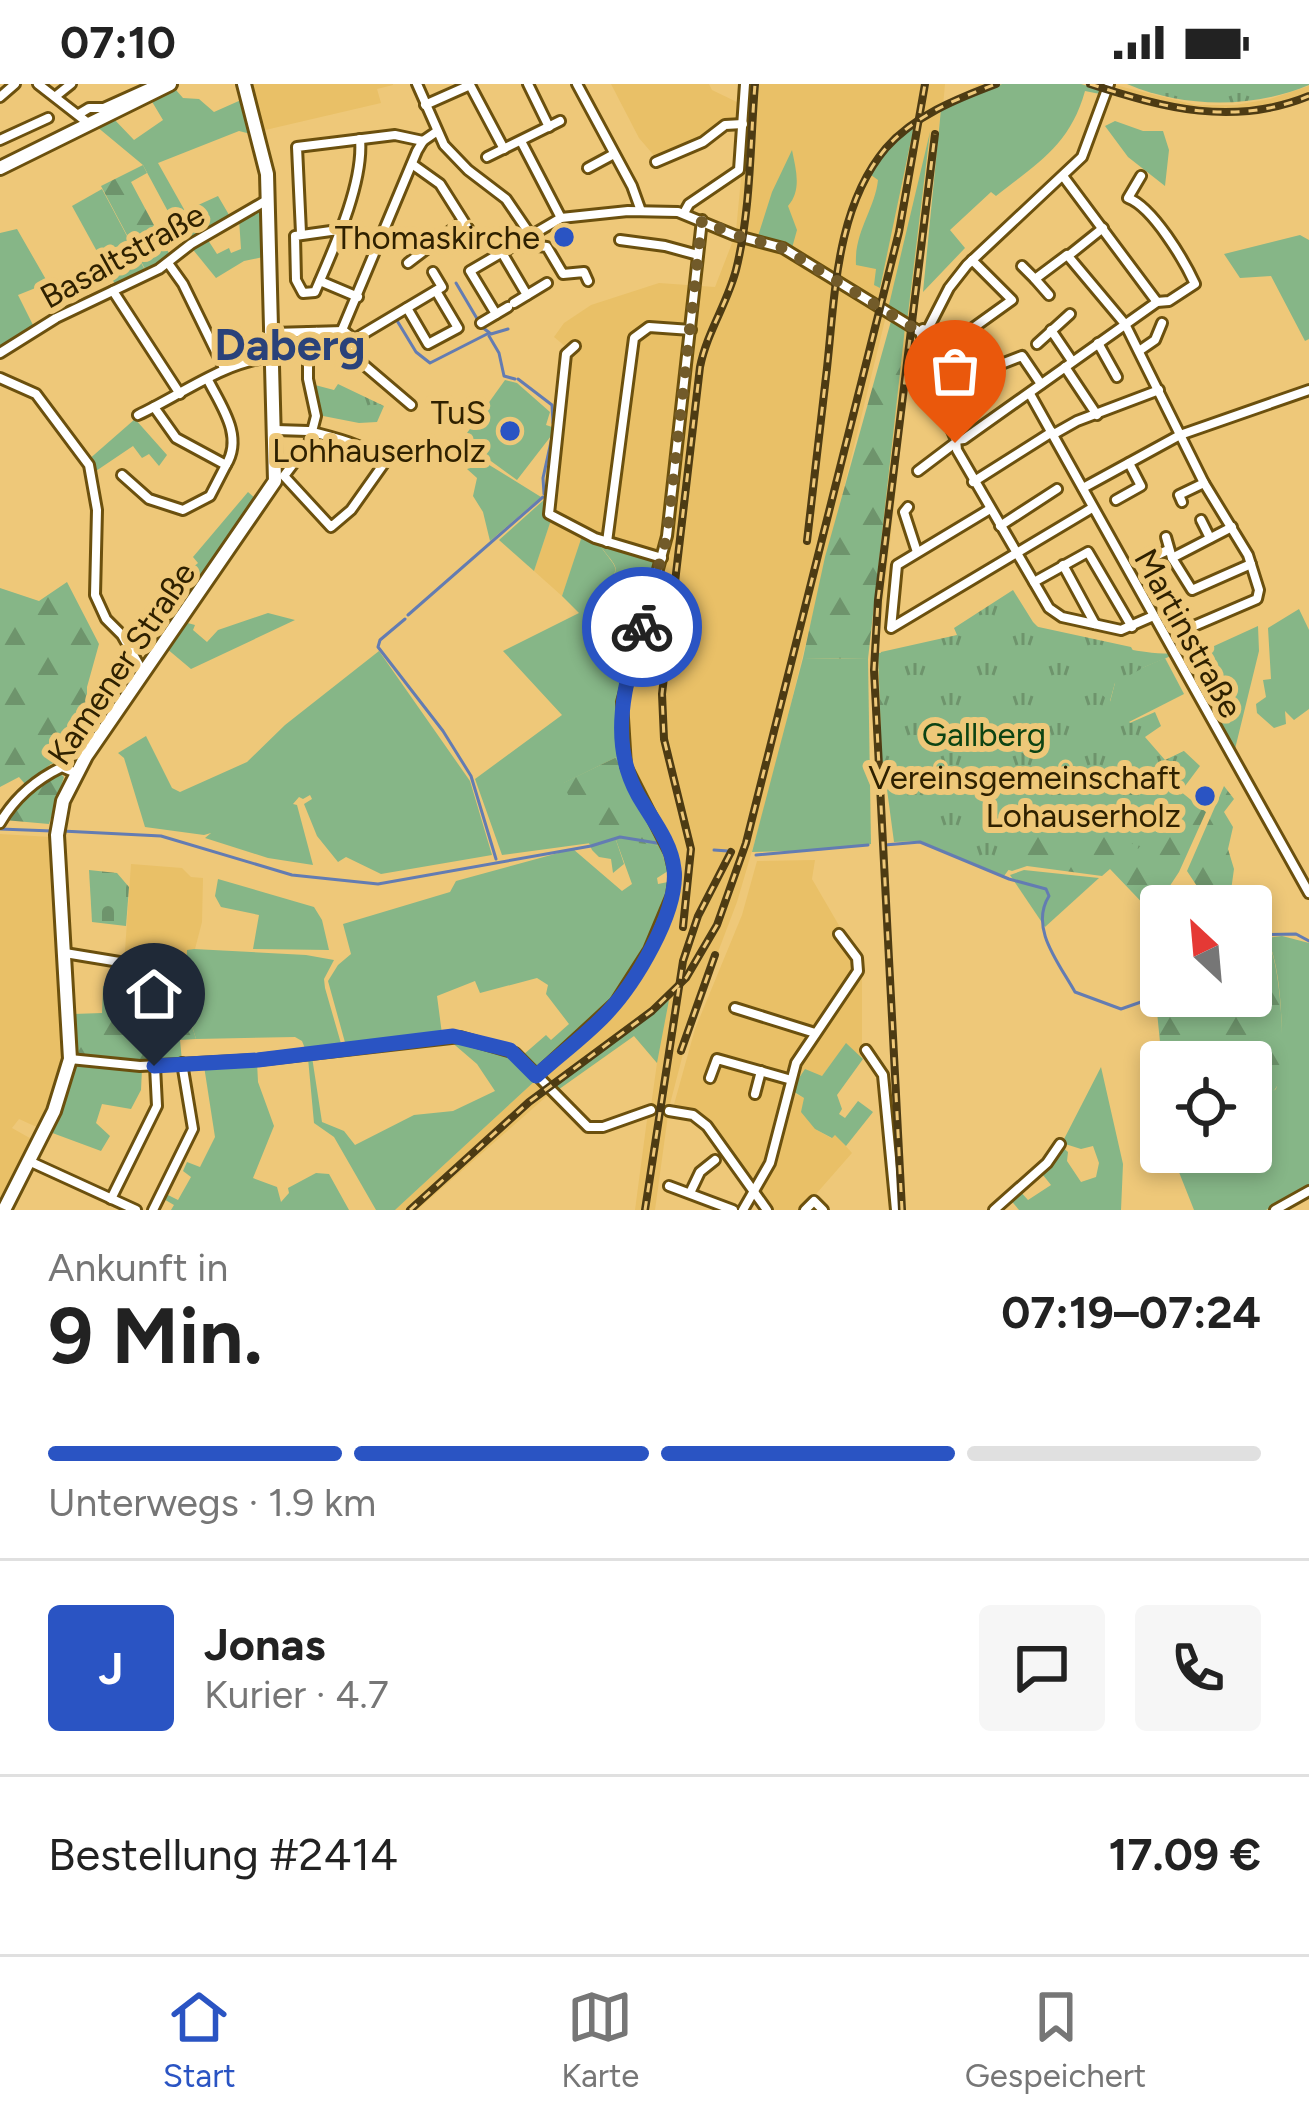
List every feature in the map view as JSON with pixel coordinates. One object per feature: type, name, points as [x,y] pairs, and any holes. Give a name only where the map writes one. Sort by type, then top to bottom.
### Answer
[{"type":"main road","points":[[0,168],[83,118],[170,84]]},
{"type":"main road","name":"Kamener Straße","points":[[4,1210],[61,1094],[70,1059],[57,830],[76,774],[273,485],[276,430],[268,200],[260,147],[241,84]]},
{"type":"street","points":[[0,97],[15,84]]},
{"type":"street","points":[[38,84],[83,118],[89,108],[104,108],[157,84]]},
{"type":"street","points":[[56,96],[71,84]]},
{"type":"street","points":[[416,84],[436,132],[468,170],[511,203],[538,246],[547,248],[565,276]]},
{"type":"street","points":[[425,105],[471,84],[504,149]]},
{"type":"street","points":[[529,84],[549,127]]},
{"type":"street","points":[[578,84],[641,211]]},
{"type":"street","points":[[684,213],[689,204],[739,170],[745,84]]},
{"type":"street","points":[[1109,84],[1085,152],[949,287],[924,333],[923,361],[973,482],[1057,615],[1121,630],[1151,616]]},
{"type":"street","points":[[0,140],[48,118]]},
{"type":"street","points":[[488,157],[560,122]]},
{"type":"street","points":[[656,162],[703,142],[725,125],[743,124]]},
{"type":"street","points":[[337,342],[412,164],[423,141],[436,132]]},
{"type":"street","points":[[360,139],[359,174],[320,281],[309,295],[298,287],[297,147],[360,139],[395,135],[423,141]]},
{"type":"street","points":[[522,143],[560,218]]},
{"type":"street","points":[[588,167],[614,154]]},
{"type":"street","points":[[412,164],[436,178],[476,241]]},
{"type":"street","points":[[1063,176],[1157,302]]},
{"type":"street","points":[[917,471],[1157,302],[1169,301],[1196,283],[1175,255],[1172,242],[1146,210],[1128,198],[1141,176]]},
{"type":"street","name":"Basaltstraße","points":[[0,353],[168,262],[268,200]]},
{"type":"street","points":[[496,314],[470,271],[560,218],[641,211],[684,213],[738,236],[783,248],[924,333]]},
{"type":"street","points":[[408,262],[463,220]]},
{"type":"street","points":[[536,1076],[615,1003],[649,950],[672,896],[670,853],[629,775],[621,717],[627,676],[662,558],[702,220]]},
{"type":"street","points":[[1035,279],[1102,228]]},
{"type":"street","points":[[298,235],[338,229],[379,245]]},
{"type":"street","points":[[620,240],[698,256]]},
{"type":"street","points":[[501,251],[527,295]]},
{"type":"street","points":[[1068,254],[1125,324],[1204,483],[1251,564],[1258,598],[1194,626]]},
{"type":"street","points":[[946,329],[959,338],[1012,300],[972,260]]},
{"type":"street","points":[[168,262],[224,368]]},
{"type":"street","points":[[1022,266],[1049,295]]},
{"type":"street","points":[[347,351],[355,340],[442,287],[433,272]]},
{"type":"street","points":[[481,323],[565,276],[584,272],[588,281]]},
{"type":"street","points":[[320,281],[358,297]]},
{"type":"street","points":[[406,308],[428,344],[462,326],[419,281]]},
{"type":"street","points":[[113,291],[180,394]]},
{"type":"street","points":[[1037,344],[1070,314]]},
{"type":"street","points":[[1139,351],[1154,342],[1162,322]]},
{"type":"street","points":[[607,542],[634,338],[649,327],[691,330]]},
{"type":"street","points":[[1051,330],[1097,415]]},
{"type":"street","points":[[273,334],[344,331],[355,340]]},
{"type":"street","points":[[313,332],[337,342],[411,405]]},
{"type":"street","points":[[276,430],[312,432],[384,459],[370,486],[331,527],[284,478],[302,454],[312,432],[316,416],[308,379],[313,332]]},
{"type":"street","points":[[1098,343],[1118,377]]},
{"type":"street","points":[[575,346],[566,354],[550,515],[607,542],[662,558]]},
{"type":"street","points":[[934,390],[1022,356],[1041,384]]},
{"type":"street","points":[[138,415],[224,368],[273,357]]},
{"type":"street","points":[[0,378],[36,394],[89,465],[97,510],[95,595],[144,673]]},
{"type":"street","points":[[122,475],[149,499],[184,511],[210,496],[233,454],[232,431],[208,380]]},
{"type":"street","points":[[973,482],[1053,433],[1159,390]]},
{"type":"street","points":[[1083,488],[1180,435],[1309,390]]},
{"type":"street","name":"Martinstraße","points":[[1030,394],[1309,893]]},
{"type":"street","points":[[154,407],[176,438],[226,465]]},
{"type":"street","points":[[1115,500],[1141,486],[1129,463]]},
{"type":"street","points":[[1179,496],[1204,483]]},
{"type":"street","points":[[1000,526],[1057,489]]},
{"type":"street","points":[[908,507],[904,512],[907,527],[917,552]]},
{"type":"street","points":[[990,509],[897,566],[893,628],[1093,508]]},
{"type":"street","points":[[1202,520],[1210,538]]},
{"type":"street","points":[[1156,556],[1232,527]]},
{"type":"street","points":[[1166,537],[1170,554],[1192,590],[1251,564]]},
{"type":"street","points":[[1034,583],[1084,553],[1091,554],[1132,627]]},
{"type":"street","points":[[1063,565],[1094,624]]},
{"type":"street","points":[[0,823],[17,797],[57,769],[86,756]]},
{"type":"street","points":[[57,769],[76,774]]},
{"type":"street","points":[[743,1210],[777,1141],[788,1079],[859,968],[838,934]]},
{"type":"street","points":[[65,953],[180,972]]},
{"type":"street","points":[[736,1008],[814,1033]]},
{"type":"street","points":[[70,1059],[154,1066],[258,1060],[453,1036],[510,1050],[588,1127],[603,1127],[651,1109]]},
{"type":"street","points":[[866,1049],[883,1075],[896,1210]]},
{"type":"street","points":[[710,1078],[716,1059],[788,1079]]},
{"type":"street","points":[[153,1210],[190,1143],[192,1117],[182,1064]]},
{"type":"street","points":[[111,1199],[157,1106],[154,1066]]},
{"type":"street","points":[[755,1094],[761,1071]]},
{"type":"street","points":[[669,1111],[693,1115],[707,1126],[767,1210]]},
{"type":"street","points":[[994,1210],[1060,1144]]},
{"type":"street","points":[[690,1193],[700,1172],[715,1160]]},
{"type":"street","points":[[31,1162],[136,1210]]},
{"type":"street","points":[[670,1186],[733,1210]]},
{"type":"street","points":[[1275,1210],[1309,1191]]},
{"type":"street","points":[[805,1210],[814,1201],[823,1210]]},
{"type":"shaded area","points":[[249,84],[393,85],[377,89],[381,103],[261,131]]},
{"type":"shaded area","points":[[611,84],[709,84],[741,104],[740,122],[720,124],[701,139],[657,159],[639,138]]},
{"type":"shaded area","points":[[750,84],[945,84],[943,106],[979,84],[1002,84],[941,110],[913,324],[792,248],[736,231]]},
{"type":"shaded area","points":[[1111,84],[1196,105],[1235,105],[1309,86],[1309,97],[1256,112],[1191,114],[1108,92],[1127,93]]},
{"type":"shaded area","points":[[734,238],[783,251],[886,316],[769,793],[737,902],[691,1023],[669,1108],[651,1106],[657,1063],[634,1036],[555,1092],[546,1091],[547,1096],[417,1210],[395,1210],[536,1080],[542,1087],[547,1084],[542,1073],[615,1008],[663,929],[675,896],[677,874],[633,778],[623,714],[664,556],[585,531],[562,596],[534,571],[551,520],[558,456],[566,347],[554,337],[564,323],[591,305],[659,283],[715,287]]},
{"type":"shaded area","points":[[905,328],[913,333],[878,653],[903,1210],[898,1210],[871,652]]},
{"type":"shaded area","points":[[0,834],[51,837],[66,1019],[65,1054],[41,1129],[19,1119],[12,1128],[35,1141],[0,1207]]},
{"type":"shaded area","points":[[815,860],[812,879],[862,965],[862,1049],[861,1058],[846,1044],[822,1076],[794,1093],[804,1098],[815,1129],[831,1138],[835,1134],[852,1153],[802,1210],[770,1210],[699,1115],[673,1108],[695,1029],[742,915],[757,861]]},
{"type":"shaded area","points":[[131,864],[182,868],[191,877],[203,878],[202,922],[195,949],[187,951],[198,980],[194,996],[171,994],[174,976],[124,965]]},
{"type":"shaded area","points":[[648,1112],[668,1115],[655,1210],[635,1210]]},
{"type":"green space","points":[[1002,84],[1081,84],[1105,91],[1085,91],[1071,126],[1051,151],[996,196],[991,192],[950,230],[965,248],[923,292],[941,109]]},
{"type":"green space","points":[[1127,84],[1309,85],[1266,98],[1219,102],[1173,98]]},
{"type":"green space","points":[[176,90],[183,98],[199,99],[214,112],[241,100],[251,134],[239,131],[158,163],[185,211],[218,196],[232,220],[186,245],[143,165],[96,126],[112,117],[134,140],[163,120],[151,100]]},
{"type":"green space","points":[[1115,121],[1143,131],[1163,131],[1169,150],[1165,186],[1128,157],[1105,126]]},
{"type":"green space","points":[[914,126],[880,288],[874,285],[876,269],[856,265],[858,242],[878,180],[871,175],[887,151]]},
{"type":"green space","points":[[930,132],[907,322],[888,309]]},
{"type":"green space","points":[[792,150],[796,187],[788,206],[797,230],[792,248],[758,236]]},
{"type":"green space","points":[[143,165],[147,173],[131,182],[171,257],[145,269],[101,186]]},
{"type":"green space","points":[[102,189],[146,272],[116,286],[72,206]]},
{"type":"green space","points":[[262,205],[263,257],[244,261],[216,278],[190,246],[206,237],[217,254],[241,249],[239,219]]},
{"type":"green space","points":[[17,229],[48,283],[18,295],[35,329],[0,351],[0,233]]},
{"type":"green space","points":[[1300,235],[1309,240],[1309,339],[1305,341],[1271,276],[1240,278],[1224,254]]},
{"type":"green space","points":[[891,321],[905,328],[868,659],[803,658],[825,557]]},
{"type":"green space","name":"TuS Lohhauserholz","points":[[505,380],[517,383],[550,412],[546,425],[552,427],[551,436],[517,480],[462,440]]},
{"type":"green space","points":[[338,384],[384,406],[377,422],[318,415],[315,385],[334,390]]},
{"type":"green space","points":[[135,419],[167,455],[159,466],[149,454],[142,458],[133,446],[93,473],[87,461]]},
{"type":"green space","points":[[486,463],[541,497],[490,541],[483,512],[473,496],[477,478],[467,469]]},
{"type":"green space","points":[[248,492],[257,500],[149,655],[139,644],[145,635],[138,625],[150,615],[144,611],[198,563],[193,557]]},
{"type":"green space","points":[[546,498],[551,520],[534,571],[499,540]]},
{"type":"green space","points":[[582,536],[596,540],[615,568],[603,596],[629,652],[617,704],[621,755],[564,783],[591,843],[502,855],[475,779],[562,715],[503,651],[579,613],[562,596]]},
{"type":"green space","points":[[596,540],[655,558],[657,564],[629,652],[603,596],[616,568]]},
{"type":"green space","points":[[67,582],[99,644],[87,687],[87,707],[104,714],[73,758],[51,764],[25,784],[19,777],[0,787],[0,588],[39,601]]},
{"type":"green space","name":"Gallberg","points":[[1013,590],[1033,622],[1009,624],[1131,647],[1143,668],[1100,691],[1125,725],[1155,712],[1161,726],[1145,737],[1165,760],[1184,751],[1200,766],[1138,849],[1071,786],[1004,876],[920,841],[894,842],[886,782],[881,652],[957,635],[954,628]]},
{"type":"green space","points":[[1299,609],[1309,630],[1309,709],[1294,720],[1285,711],[1286,724],[1274,728],[1257,713],[1256,704],[1266,697],[1263,680],[1271,679],[1268,628]]},
{"type":"green space","points":[[268,613],[295,620],[191,669],[166,648],[184,622],[195,625],[193,630],[207,642],[218,630]]},
{"type":"green space","name":"Gallberg","points":[[1010,622],[1033,622],[1043,632],[1169,653],[1171,656],[1116,679],[1110,701],[1165,761],[1184,751],[1180,791],[1206,812],[1170,885],[1140,885],[1140,900],[1110,869],[1102,876],[1027,866],[1012,871],[982,861],[889,790],[883,792],[878,653],[906,651]]},
{"type":"green space","points":[[1258,626],[1259,651],[1234,753],[1211,714],[1219,708],[1202,674],[1201,652]]},
{"type":"green space","points":[[379,651],[470,781],[492,855],[381,874],[346,857],[338,862],[317,836],[304,804],[312,799],[310,795],[293,804],[313,865],[268,858],[205,838],[211,833],[145,827],[124,758],[118,753],[146,736],[172,788],[180,792],[247,762],[285,725]]},
{"type":"green space","points":[[803,658],[868,659],[871,844],[752,852]]},
{"type":"green space","points":[[1165,658],[1184,694],[1127,723],[1110,702],[1116,679]]},
{"type":"green space","points":[[621,755],[660,846],[616,840],[624,864],[613,873],[611,859],[592,850],[563,783]]},
{"type":"green space","points":[[60,773],[64,777],[49,824],[4,820],[21,797]]},
{"type":"green space","points":[[1224,786],[1234,799],[1224,812],[1233,827],[1228,849],[1234,869],[1232,885],[1196,885],[1187,871]]},
{"type":"green space","points":[[616,840],[660,846],[668,871],[657,878],[658,884],[668,882],[659,913],[620,987],[540,1069],[523,1055],[546,1035],[551,1040],[569,1024],[546,994],[548,985],[537,978],[480,993],[475,981],[437,996],[442,1034],[346,1046],[328,981],[351,954],[343,924],[450,892],[456,881],[573,849],[622,891],[632,884]]},
{"type":"green space","points":[[89,870],[117,873],[129,887],[126,926],[92,922]]},
{"type":"green space","points":[[1024,870],[1099,878],[1045,927],[1010,875]]},
{"type":"green space","points":[[218,879],[314,907],[329,950],[253,949],[259,915],[221,907],[215,896]]},
{"type":"green space","points":[[1272,937],[1309,943],[1309,1187],[1266,1210],[1194,1210],[1179,1173],[1272,1173],[1272,1092],[1279,1075],[1281,1012]]},
{"type":"green space","points":[[187,950],[334,960],[324,979],[342,1047],[306,1051],[295,1037],[196,1039],[183,996],[194,996],[198,980],[186,975]]},
{"type":"green space","points":[[1272,954],[1282,1030],[1279,1081],[1272,1092],[1272,1041],[1160,1041],[1158,1017],[1272,1017]]},
{"type":"green space","points":[[148,970],[175,976],[172,994],[183,996],[196,1039],[180,1040],[182,1061],[145,1064],[70,1058],[73,1014],[102,1013],[103,986],[143,992]]},
{"type":"green space","points":[[669,1000],[657,1063],[634,1036],[555,1092],[551,1088]]},
{"type":"green space","points":[[461,1038],[515,1055],[536,1080],[395,1210],[376,1210],[334,1137],[314,1123],[308,1058],[312,1057],[322,1122],[344,1131],[355,1145],[414,1115],[453,1111],[495,1091],[477,1064],[449,1040]]},
{"type":"green space","points":[[846,1043],[863,1059],[837,1095],[839,1114],[845,1118],[858,1101],[873,1112],[846,1146],[835,1135],[832,1138],[815,1129],[801,1112],[804,1098],[791,1090],[805,1069],[822,1076]]},
{"type":"green space","points":[[257,1062],[258,1082],[274,1126],[253,1178],[277,1187],[281,1202],[288,1188],[316,1173],[329,1174],[349,1210],[171,1210],[174,1205],[162,1198],[164,1193],[178,1200],[191,1177],[183,1171],[187,1162],[200,1167],[215,1137],[204,1066]]},
{"type":"green space","points":[[73,1063],[142,1069],[141,1090],[131,1109],[102,1104],[96,1123],[110,1136],[101,1151],[47,1131]]},
{"type":"green space","points":[[1101,1067],[1123,1164],[1121,1210],[1019,1210],[1009,1198],[1019,1190],[1028,1200],[1051,1185],[1039,1170],[1060,1145],[1081,1182],[1096,1177],[1099,1163],[1093,1146],[1081,1149],[1062,1143]]},
{"type":"waterway","points":[[456,283],[479,322]]},
{"type":"waterway","points":[[396,319],[416,352],[430,363],[489,333]]},
{"type":"waterway","points":[[482,327],[491,334],[508,329]]},
{"type":"waterway","points":[[489,336],[504,376],[515,379]]},
{"type":"waterway","points":[[518,379],[552,405],[553,423]]},
{"type":"waterway","points":[[544,494],[554,428]]},
{"type":"waterway","points":[[408,615],[543,497]]},
{"type":"waterway","points":[[405,619],[378,647],[443,731],[471,776],[496,859]]},
{"type":"waterway","points":[[0,829],[52,831]]},
{"type":"waterway","points":[[62,831],[161,836],[292,875],[378,884],[620,837],[663,844]]},
{"type":"waterway","points":[[885,845],[920,842],[1046,889],[1044,933],[1075,992],[1121,1009],[1140,1002]]},
{"type":"waterway","points":[[756,855],[868,845]]},
{"type":"waterway","points":[[714,850],[728,851]]},
{"type":"waterway","points":[[1272,935],[1296,934],[1309,941]]},
{"type":"railway","points":[[683,927],[691,849],[664,739],[662,694],[700,367],[741,247],[755,84]]},
{"type":"railway","points":[[410,1210],[529,1102],[652,1011],[686,978],[717,925],[746,843],[899,232],[925,84]]},
{"type":"railway","points":[[807,541],[836,282],[857,197],[886,148],[909,127],[951,102],[996,84]]},
{"type":"railway","points":[[1090,84],[1199,111],[1253,111],[1309,96]]},
{"type":"railway","points":[[902,1210],[874,670],[878,600],[935,134]]},
{"type":"railway","points":[[645,1210],[683,961],[698,916],[731,852]]},
{"type":"railway","points":[[681,1051],[715,955]]},
{"type":"way so far","points":[[642,627],[667,536],[702,220],[734,235],[783,248],[920,332],[926,371],[955,443]]},
{"type":"place","name":"Thomaskirche","points":[[564,237]]},
{"type":"place","name":"TuS Lohhauserholz","points":[[510,431]]},
{"type":"place","name":"Vereinsgemeinschaft Lohauserholz","points":[[1205,796]]},
{"type":"district","name":"Daberg","points":[[290,344]]},
{"type":"route","points":[[154,1066],[258,1060],[453,1036],[510,1050],[536,1076],[586,1033],[638,969],[660,928],[674,887],[670,853],[635,789],[624,756],[622,703],[642,627]]}]
